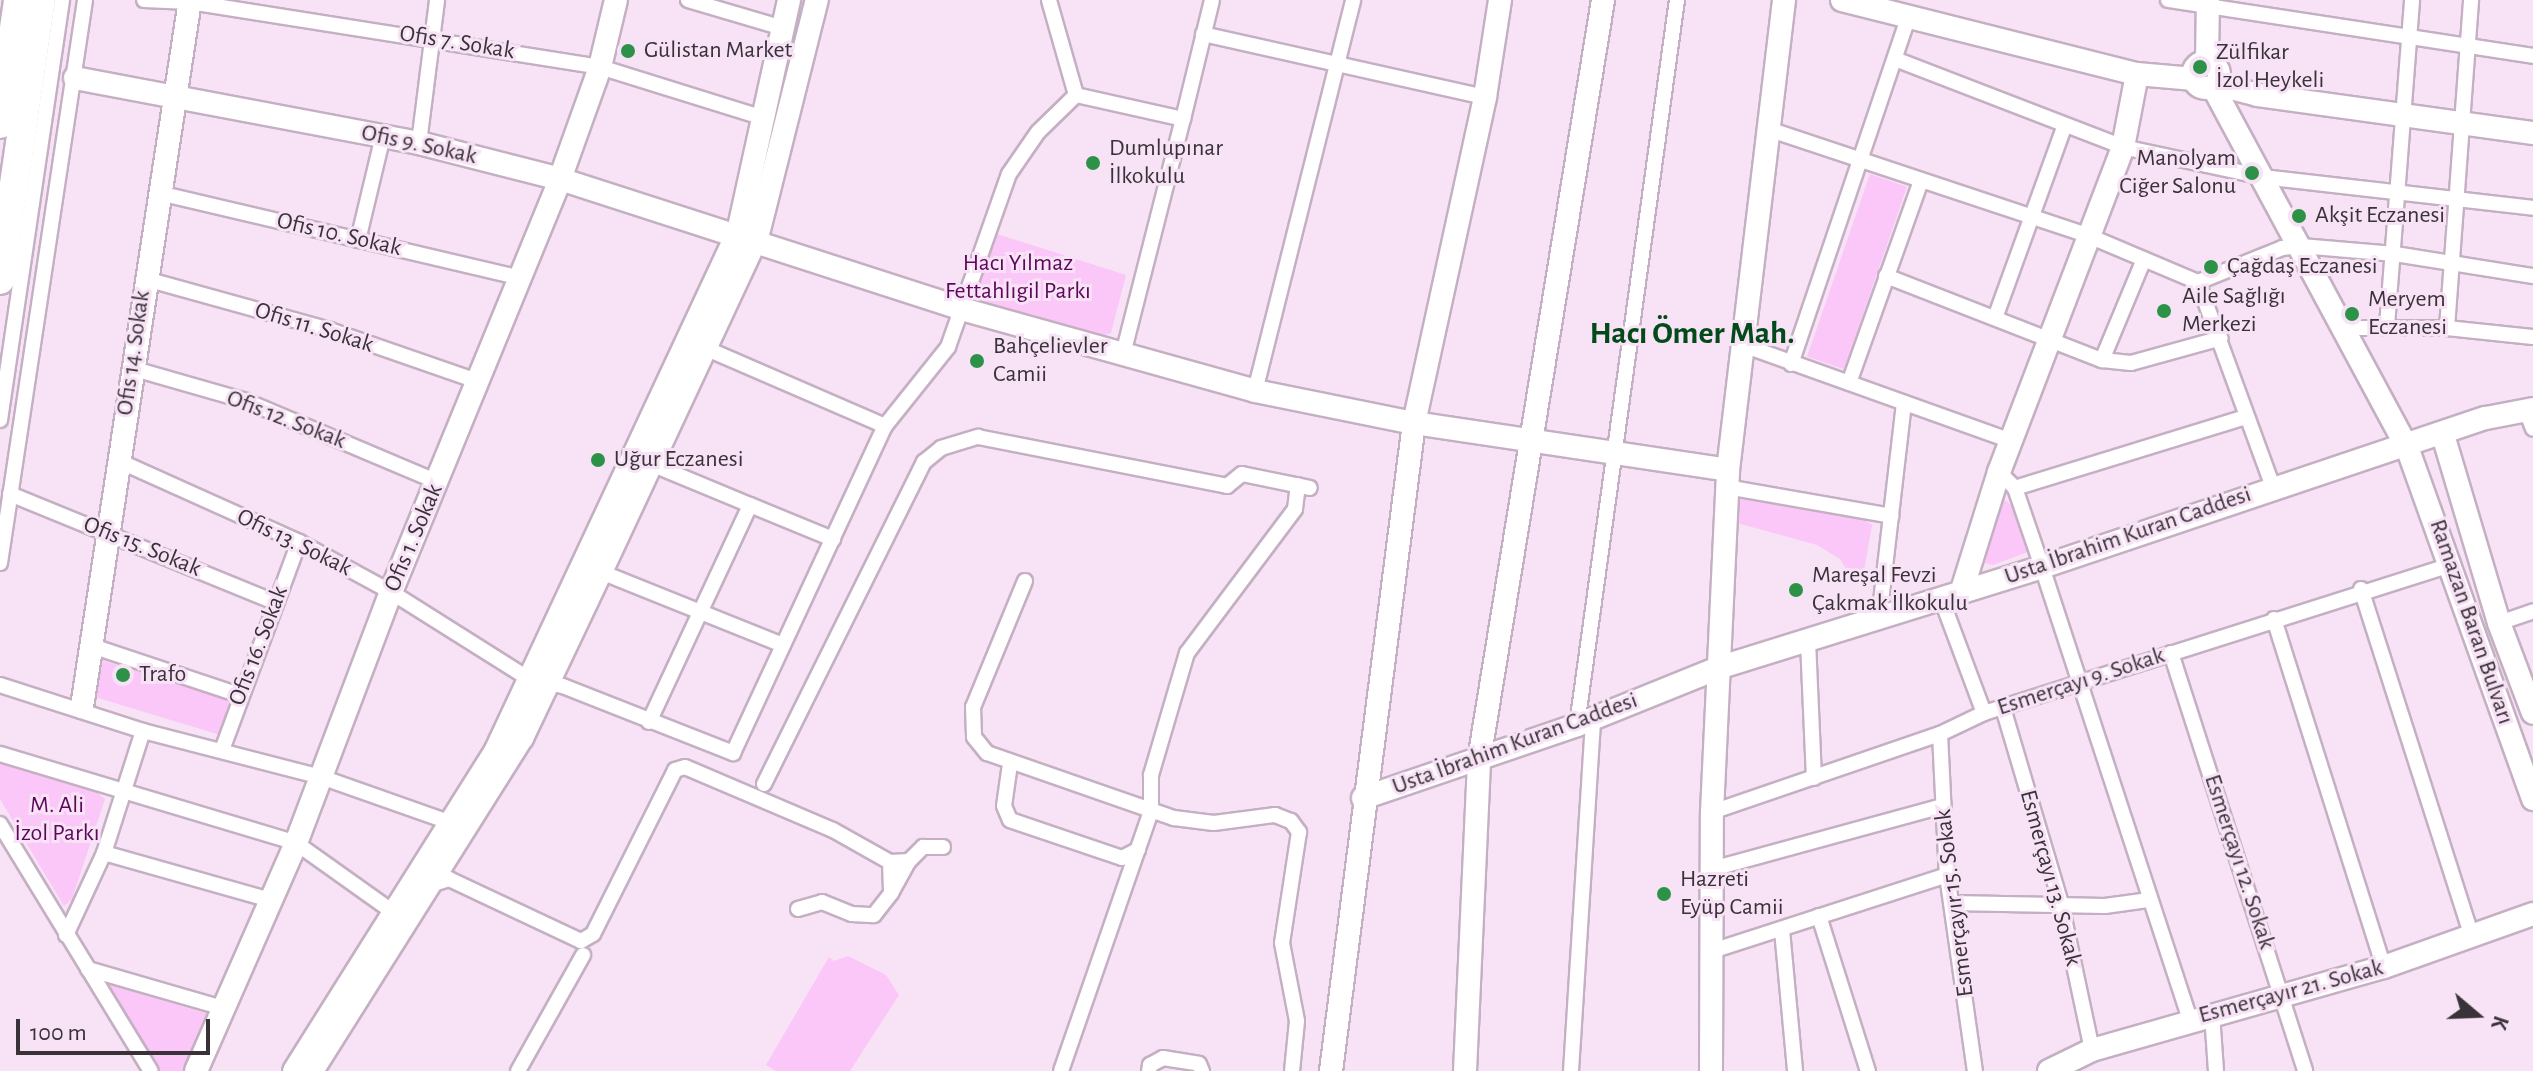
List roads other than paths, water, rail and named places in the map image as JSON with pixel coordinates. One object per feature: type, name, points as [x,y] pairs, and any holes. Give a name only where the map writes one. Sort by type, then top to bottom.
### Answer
[{"type":"highway","points":[[0,124],[18,0]]},
{"type":"highway","points":[[0,280],[41,0]]},
{"type":"street","points":[[0,420],[62,0]]},
{"type":"street","points":[[0,563],[85,0]]},
{"type":"street","name":"Ofis 7. Sokak","points":[[144,0],[190,1],[600,67],[764,118]]},
{"type":"street","points":[[419,143],[437,0]]},
{"type":"street","name":"Ofis 1. Sokak","points":[[196,1071],[296,843],[391,592],[480,382],[560,179],[600,67],[616,0]]},
{"type":"street","points":[[688,0],[783,28]]},
{"type":"street","points":[[312,1071],[433,884],[522,738],[537,682],[748,235],[764,118],[789,0]]},
{"type":"street","points":[[294,1071],[496,750],[601,572],[705,348],[748,235],[817,0]]},
{"type":"street","points":[[1049,0],[1076,95]]},
{"type":"street","points":[[1123,354],[1212,0]]},
{"type":"street","points":[[1255,391],[1353,0]]},
{"type":"street","points":[[1331,1071],[1363,798],[1414,423],[1485,97],[1500,0]]},
{"type":"street","points":[[1465,1071],[1479,760],[1603,0]]},
{"type":"street","points":[[1571,1071],[1585,722],[1613,451],[1677,0]]},
{"type":"street","points":[[1711,1071],[1709,952],[1712,812],[1728,479],[1765,128],[1784,0]]},
{"type":"street","points":[[1842,0],[2137,74],[2207,78],[2407,116],[2533,133]]},
{"type":"street","points":[[2168,0],[2208,3],[2412,41],[2470,45],[2533,56]]},
{"type":"street","points":[[2387,326],[2407,116],[2412,0]]},
{"type":"street","points":[[2447,328],[2471,0]]},
{"type":"street","name":"Ofis 14. Sokak","points":[[82,707],[131,368],[190,1]]},
{"type":"street","points":[[2207,78],[2208,3]]},
{"type":"street","points":[[1791,364],[1857,160],[1908,18]]},
{"type":"street","points":[[1203,34],[1338,67],[1485,97]]},
{"type":"street","points":[[1895,59],[2064,127],[2123,147],[2263,177],[2400,193],[2459,196],[2533,208]]},
{"type":"street","points":[[1984,713],[1952,594],[2007,480],[2011,441],[2053,338],[2123,147],[2137,74]]},
{"type":"street","name":"Ofis 9. Sokak","points":[[75,78],[419,143],[560,179],[748,235],[962,309],[1255,391],[1414,423],[1613,451],[1728,479]]},
{"type":"street","name":"Ramazan Baran Bulvarı","points":[[2207,78],[2301,246],[2407,447],[2453,564],[2533,799]]},
{"type":"street","points":[[1076,95],[1183,119]]},
{"type":"street","points":[[601,572],[783,645],[885,426],[948,347],[1009,174],[1038,132],[1076,95]]},
{"type":"street","points":[[1995,318],[2034,220],[2064,127]]},
{"type":"street","points":[[1765,128],[2089,236],[2198,282],[2273,487]]},
{"type":"street","points":[[358,240],[383,136]]},
{"type":"street","points":[[1849,383],[1921,181]]},
{"type":"street","name":"Ofis 10. Sokak","points":[[159,193],[520,278]]},
{"type":"street","points":[[2198,282],[2282,248],[2301,246],[2395,254],[2533,276]]},
{"type":"street","points":[[2102,360],[2144,259]]},
{"type":"street","points":[[1886,276],[2053,338],[2102,360],[2131,363],[2221,338]]},
{"type":"street","name":"Ofis 11. Sokak","points":[[146,279],[330,330],[480,382]]},
{"type":"street","points":[[2345,328],[2447,328],[2533,337]]},
{"type":"street","points":[[1743,345],[2011,441]]},
{"type":"street","points":[[705,348],[885,426]]},
{"type":"street","name":"Ofis 12. Sokak","points":[[131,368],[246,401],[438,482]]},
{"type":"street","points":[[1879,619],[1904,403]]},
{"type":"street","name":"Usta İbrahim Kuran Caddesi","points":[[1363,798],[1585,722],[1718,668],[2042,567],[2273,487],[2443,435],[2530,415]]},
{"type":"street","points":[[2007,480],[2246,417]]},
{"type":"street","name":"Ramazan Baran Bulvarı","points":[[2443,435],[2499,623],[2533,713]]},
{"type":"street","points":[[749,794],[764,784],[924,462],[941,448],[978,437],[1227,486],[1242,474],[1304,486],[1295,509],[1187,653],[1151,775],[1151,811],[1061,1071]]},
{"type":"street","name":"Ofis 13. Sokak","points":[[119,461],[299,542],[391,592],[537,682],[563,686],[733,753],[783,645]]},
{"type":"street","points":[[651,464],[833,539]]},
{"type":"street","points":[[1728,479],[1891,516]]},
{"type":"street","points":[[2007,480],[2042,567],[2076,684],[2148,900],[2201,1017],[2216,1071]]},
{"type":"street","name":"Ofis 15. Sokak","points":[[10,494],[274,602]]},
{"type":"street","points":[[649,722],[750,505]]},
{"type":"street","name":"Ofis 16. Sokak","points":[[222,750],[239,695],[299,542]]},
{"type":"street","name":"Esmerçayı 9. Sokak","points":[[1712,812],[1940,734],[1984,713],[2361,589],[2453,564]]},
{"type":"street","points":[[1025,581],[973,707],[974,737],[987,753],[1010,764],[1151,811],[1214,823],[1275,815],[1291,821],[1299,832],[1282,943],[1297,1021],[1292,1071]]},
{"type":"street","points":[[2361,589],[2472,936]]},
{"type":"street","points":[[2499,623],[2533,611]]},
{"type":"street","points":[[2274,619],[2384,967]]},
{"type":"street","points":[[1808,641],[1814,778]]},
{"type":"street","points":[[92,646],[239,695]]},
{"type":"street","name":"Esmerçayı 12. Sokak","points":[[2171,653],[2305,1071]]},
{"type":"street","points":[[0,685],[82,707],[143,731],[321,777],[449,822]]},
{"type":"street","name":"Esmerçayı 13. Sokak","points":[[2003,708],[2061,904],[2092,1050]]},
{"type":"street","points":[[66,935],[104,853],[143,731]]},
{"type":"street","name":"Esmerçayır 15. Sokak","points":[[1940,734],[1947,875],[1975,1071]]},
{"type":"street","points":[[0,754],[296,843],[393,912]]},
{"type":"street","points":[[1010,764],[1004,806],[1010,820],[1122,858],[1138,850]]},
{"type":"street","points":[[518,1071],[675,770],[685,767],[749,794],[890,862],[909,861]]},
{"type":"street","points":[[764,784],[768,803]]},
{"type":"street","points":[[1712,869],[1943,806]]},
{"type":"street","points":[[0,824],[151,1071]]},
{"type":"street","points":[[798,909],[822,902],[852,914],[874,915],[909,861],[923,847],[943,847]]},
{"type":"street","points":[[104,853],[270,900]]},
{"type":"street","points":[[1122,858],[1129,877]]},
{"type":"street","points":[[890,862],[891,893]]},
{"type":"street","points":[[1709,952],[1947,875]]},
{"type":"street","points":[[433,884],[449,879],[585,944]]},
{"type":"street","points":[[1953,903],[2061,904],[2148,900]]},
{"type":"street","name":"Esmerçayır 21. Sokak","points":[[2049,1071],[2092,1050],[2384,967],[2533,914]]},
{"type":"street","points":[[1819,916],[1868,1071]]},
{"type":"street","points":[[1782,930],[1795,1071]]},
{"type":"street","points":[[88,969],[223,1008]]},
{"type":"street","points":[[1149,1071],[1150,1065],[1163,1058],[1199,1064],[1202,1071]]},
{"type":"place","name":"Gülistan Market","points":[[628,51]]},
{"type":"place","name":"Zülfikar İzol Heykeli","points":[[2200,67]]},
{"type":"place","name":"Dumlupınar İlkokulu","points":[[1093,163]]},
{"type":"place","name":"Manolyam Ciğer Salonu","points":[[2252,173]]},
{"type":"place","name":"Akşit Eczanesi","points":[[2299,216]]},
{"type":"place","name":"Çağdaş Eczanesi","points":[[2211,267]]},
{"type":"place","name":"Aile Sağlığı Merkezi","points":[[2164,311]]},
{"type":"place","name":"Meryem Eczanesi","points":[[2352,314]]},
{"type":"place","name":"Bahçelievler Camii","points":[[977,361]]},
{"type":"place","name":"Uğur Eczanesi","points":[[598,460]]},
{"type":"place","name":"Mareşal Fevzi Çakmak İlkokulu","points":[[1796,590]]},
{"type":"place","name":"Trafo","points":[[123,675]]},
{"type":"place","name":"Hazreti Eyüp Camii","points":[[1664,894]]},
{"type":"district","name":"Hacı Ömer Mah.","points":[[1692,333]]},
{"type":"park label","name":"Hacı Yılmaz Fettahlıgil Parkı","points":[[1018,278]]},
{"type":"park label","name":"M. Ali İzol Parkı","points":[[57,820]]}]
